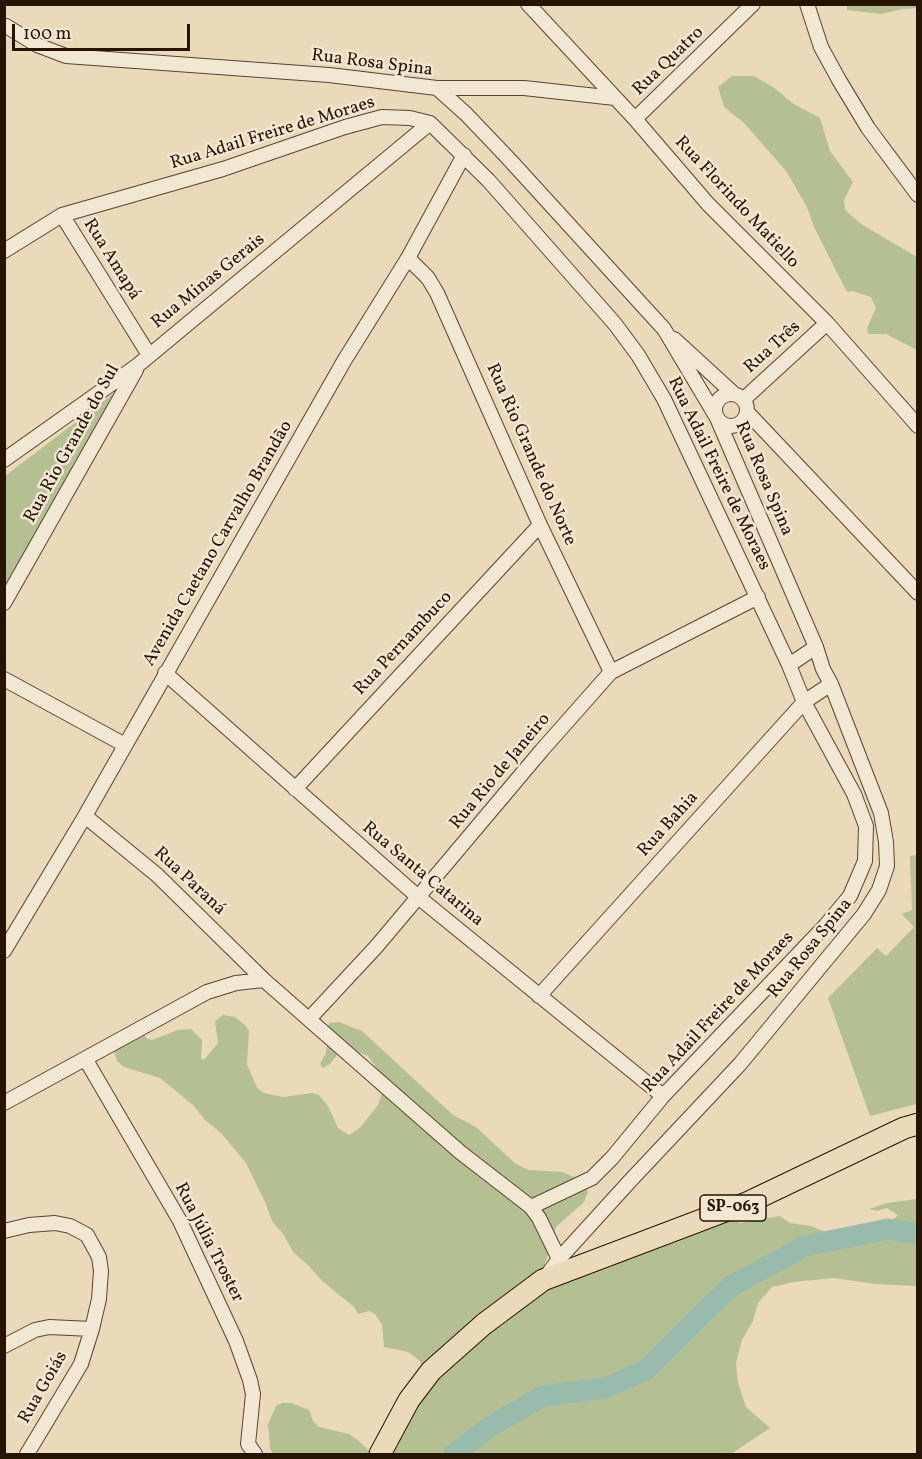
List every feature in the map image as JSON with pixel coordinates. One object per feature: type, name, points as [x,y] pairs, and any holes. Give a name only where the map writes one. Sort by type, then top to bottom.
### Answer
[{"type":"main road","name":"SP-063","points":[[380,1455],[409,1400],[431,1371],[484,1324],[543,1280],[749,1202],[904,1128],[918,1124]]},
{"type":"street","name":"Rua Florindo Matiello","points":[[528,4],[635,119],[708,204],[826,323],[918,426]]},
{"type":"street","name":"Rua Quatro","points":[[635,119],[753,4]]},
{"type":"street","points":[[807,4],[821,46],[839,80],[868,128],[918,195]]},
{"type":"street","name":"Rua Rosa Spina","points":[[5,25],[37,45],[66,56],[329,75],[438,88],[508,158],[664,329],[717,418],[816,647],[881,813],[887,866],[879,890],[864,914],[740,1064],[630,1180],[543,1280]]},
{"type":"street","points":[[438,88],[524,88],[615,98]]},
{"type":"street","name":"Rua Adail Freire de Moraes","points":[[4,251],[62,215],[223,169],[345,127],[382,117],[410,118],[430,123],[464,155],[615,324],[638,355],[664,399],[758,597],[804,702],[854,794],[866,826],[865,861],[850,896],[825,926],[663,1096],[612,1158],[592,1178],[531,1207]]},
{"type":"street","name":"Rua Minas Gerais","points":[[4,460],[138,365],[430,123]]},
{"type":"street","name":"Avenida Caetano Carvalho Brandão","points":[[4,951],[85,816],[344,361],[408,258],[464,155]]},
{"type":"street","name":"Rua Amapá","points":[[62,215],[149,355]]},
{"type":"street","name":"Rua Rio Grande do Norte","points":[[408,258],[420,268],[437,293],[540,525],[611,672]]},
{"type":"street","name":"Rua Três","points":[[742,402],[826,323]]},
{"type":"street","points":[[664,329],[742,402],[918,593]]},
{"type":"street","name":"Rua Rio Grande do Sul","points":[[4,603],[138,365]]},
{"type":"street","points":[[725,395],[742,402],[744,420],[730,427],[722,424],[717,418],[715,409],[718,400],[725,395]]},
{"type":"street","name":"Rua Pernambuco","points":[[295,789],[540,525]]},
{"type":"street","name":"Rua Rio de Janeiro","points":[[309,1019],[376,947],[417,896],[611,672],[758,597]]},
{"type":"street","points":[[789,665],[816,647]]},
{"type":"street","name":"Rua Santa Catarina","points":[[165,673],[417,896],[663,1096]]},
{"type":"street","points":[[4,680],[125,746]]},
{"type":"street","name":"Rua Bahia","points":[[539,996],[804,702],[831,684]]},
{"type":"street","name":"Rua Paraná","points":[[85,816],[157,875],[264,980]]},
{"type":"street","points":[[4,1103],[207,992],[236,983],[264,980],[460,1152],[531,1207],[539,1218],[559,1259]]},
{"type":"street","name":"Rua Júlia Troster","points":[[86,1060],[180,1221],[236,1341],[253,1394],[248,1444],[255,1455]]},
{"type":"street","name":"Rua Goiás","points":[[4,1231],[29,1225],[55,1223],[69,1226],[87,1235],[99,1257],[101,1271],[99,1299],[81,1364],[27,1455]]},
{"type":"street","points":[[4,1346],[35,1330],[49,1327],[92,1329]]},
{"type":"green space","points":[[917,4],[918,8],[881,14],[847,10],[847,5]]},
{"type":"green space","points":[[732,76],[754,76],[776,89],[792,103],[820,118],[830,151],[853,182],[844,200],[845,210],[861,224],[917,257],[917,350],[886,334],[868,334],[867,328],[876,308],[871,297],[852,291],[847,292],[814,227],[807,207],[786,171],[744,123],[724,107],[718,87]]},
{"type":"green space","points":[[122,387],[5,597],[5,476]]},
{"type":"green space","points":[[917,855],[917,1104],[870,1116],[828,998],[877,948],[886,956],[914,927],[902,914],[912,910],[910,856]]},
{"type":"green space","points":[[223,1015],[235,1017],[249,1031],[247,1064],[257,1088],[264,1093],[283,1097],[312,1093],[319,1095],[328,1106],[338,1128],[349,1135],[360,1128],[378,1105],[384,1087],[384,1078],[368,1056],[344,1046],[330,1064],[323,1068],[320,1064],[326,1053],[329,1023],[339,1022],[362,1031],[453,1115],[476,1127],[516,1164],[529,1170],[562,1172],[585,1184],[588,1192],[584,1202],[556,1227],[542,1274],[721,1215],[740,1223],[780,1216],[790,1223],[811,1226],[838,1237],[866,1240],[875,1236],[898,1215],[887,1208],[877,1211],[869,1209],[887,1203],[917,1199],[917,1286],[875,1284],[834,1278],[772,1287],[758,1303],[753,1321],[742,1340],[736,1363],[738,1383],[746,1407],[770,1428],[731,1454],[376,1454],[424,1372],[420,1361],[408,1352],[384,1347],[382,1325],[375,1314],[369,1311],[358,1314],[354,1307],[321,1280],[293,1252],[284,1235],[272,1221],[246,1163],[193,1105],[160,1078],[124,1067],[117,1061],[113,1049],[145,1035],[146,1038],[152,1040],[178,1030],[191,1029],[202,1040],[201,1058],[204,1060],[218,1043],[215,1021]]},
{"type":"green space","points":[[291,1403],[309,1410],[313,1421],[319,1427],[349,1434],[372,1454],[273,1454],[270,1448],[268,1424],[276,1406]]},
{"type":"waterway","points":[[454,1454],[491,1426],[543,1396],[605,1388],[646,1370],[731,1286],[805,1246],[888,1229],[918,1234]]}]
